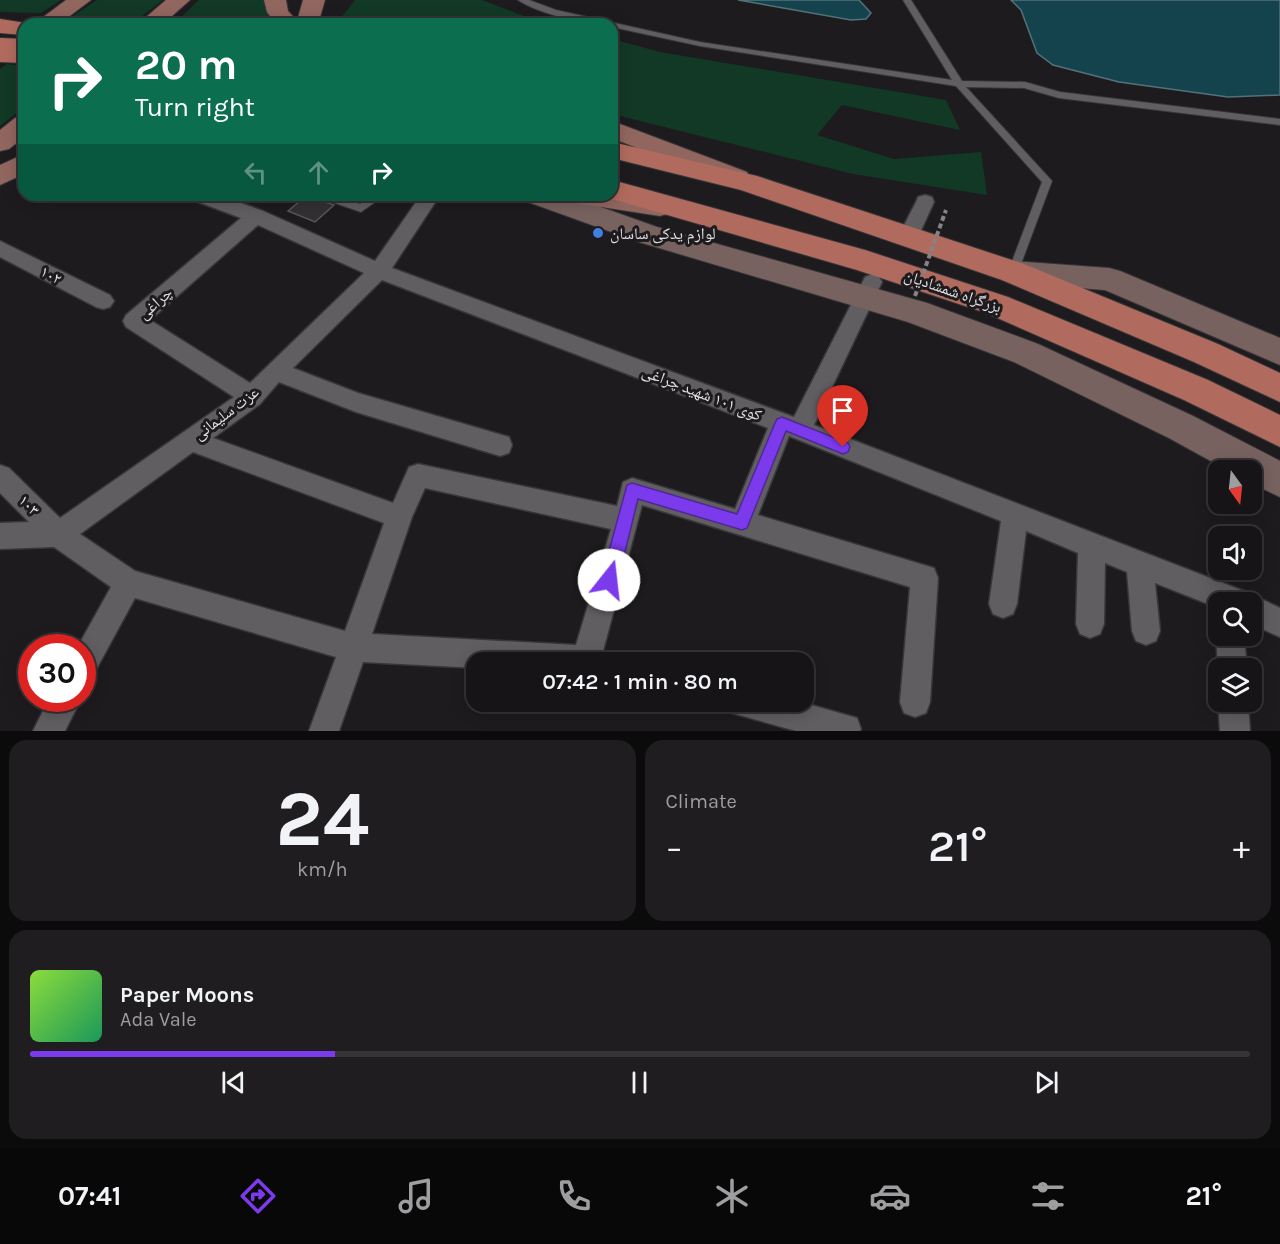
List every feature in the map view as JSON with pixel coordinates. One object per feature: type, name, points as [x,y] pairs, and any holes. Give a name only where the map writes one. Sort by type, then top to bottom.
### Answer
[{"type":"highway","points":[[0,52],[18,51]]},
{"type":"highway","points":[[618,151],[747,182],[1013,272],[1206,353],[1280,388]]},
{"type":"highway","name":"بزرگراه شمشادیان","points":[[618,191],[685,211],[864,283],[997,305],[1196,390],[1280,432]]},
{"type":"main road","points":[[54,18],[80,0]]},
{"type":"main road","points":[[156,18],[179,0]]},
{"type":"main road","points":[[275,0],[278,12],[283,18]]},
{"type":"main road","points":[[309,18],[314,0]]},
{"type":"main road","points":[[0,52],[18,42]]},
{"type":"main road","points":[[0,143],[18,129]]},
{"type":"main road","points":[[618,131],[747,182]]},
{"type":"main road","points":[[0,178],[18,167]]},
{"type":"main road","points":[[0,178],[18,177]]},
{"type":"main road","points":[[555,201],[683,244],[864,283],[916,312],[1026,353],[1181,427],[1280,480]]},
{"type":"main road","points":[[618,201],[685,211],[683,244]]},
{"type":"main road","points":[[1013,272],[1109,279],[1280,352]]},
{"type":"street","name":"کوی ۱۰۱ شهید چراغی","points":[[216,201],[256,216],[379,271],[791,427],[1210,592]]},
{"type":"street","name":"عزت سلیمانی","points":[[58,534],[252,397],[275,371],[379,271],[427,201]]},
{"type":"street","points":[[908,237],[925,202]]},
{"type":"street","name":"چراغی","points":[[252,397],[134,321],[256,216]]},
{"type":"street","name":"۱۰۲","points":[[0,248],[103,302]]},
{"type":"street","points":[[742,522],[864,283]]},
{"type":"street","points":[[275,371],[356,402],[500,445]]},
{"type":"street","points":[[190,440],[399,517]]},
{"type":"street","points":[[324,731],[399,517],[418,475],[627,520]]},
{"type":"street","name":"۱۰۳","points":[[0,476],[58,534],[128,583],[352,647],[466,654]]},
{"type":"street","points":[[594,652],[627,520],[632,490],[924,578],[915,702]]},
{"type":"street","points":[[1003,604],[1015,514]]},
{"type":"street","points":[[0,536],[58,534]]},
{"type":"street","points":[[1090,624],[1092,544]]},
{"type":"street","points":[[1140,564],[1146,631]]},
{"type":"street","points":[[96,641],[128,583]]},
{"type":"street","name":"کوی ۱۰۱ شهید چراغی","points":[[1262,615],[1280,623]]},
{"type":"street","points":[[48,731],[59,712]]},
{"type":"street","points":[[782,712],[851,730]]},
{"type":"street","points":[[1234,712],[1235,731]]},
{"type":"lane","points":[[522,0],[554,12],[582,18]]},
{"type":"lane","points":[[908,0],[959,84],[1047,182],[1013,272]]},
{"type":"lane","points":[[618,26],[700,44],[959,84],[1024,85],[1059,95],[1280,122]]},
{"type":"lane","points":[[339,201],[361,208],[371,201]]},
{"type":"path","points":[[915,296],[946,210]]},
{"type":"green space","points":[[0,0],[61,0],[41,13],[0,12]]},
{"type":"green space","points":[[97,0],[163,0],[140,18],[73,16]]},
{"type":"green space","points":[[199,0],[265,0],[271,18],[180,18]]},
{"type":"green space","points":[[355,0],[482,0],[532,18],[341,18]]},
{"type":"green space","points":[[618,41],[660,52],[946,100],[960,130],[842,105],[817,135],[894,159],[981,152],[987,195],[853,174],[618,115]]},
{"type":"green space","points":[[7,64],[18,65],[18,112],[0,126],[0,69]]},
{"type":"water","points":[[738,0],[859,0],[871,13],[866,19],[851,20]]},
{"type":"water","points":[[1011,0],[1280,0],[1280,95],[1228,97],[1119,82],[1053,65],[1037,53],[1021,10]]},
{"type":"building","points":[[300,201],[322,201],[334,205],[315,222],[288,211]]},
{"type":"place","name":"لوازم یدکی ساسان","points":[[598,233]]},
{"type":"route","points":[[609,580],[627,520],[632,490],[742,522],[782,423],[843,447]]}]
